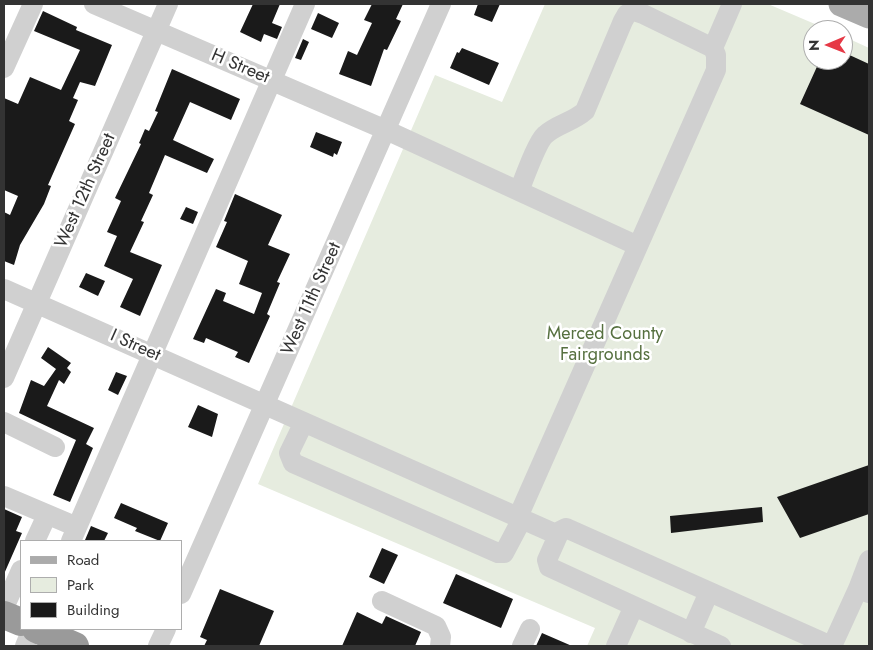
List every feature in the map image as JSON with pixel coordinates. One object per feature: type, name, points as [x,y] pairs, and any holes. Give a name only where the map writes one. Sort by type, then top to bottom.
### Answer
[{"type":"highway","points":[[6,601],[20,621]]},
{"type":"highway","points":[[36,630],[75,646]]},
{"type":"main road","points":[[841,4],[869,16]]},
{"type":"street","points":[[4,68],[33,4]]},
{"type":"street","name":"H Street","points":[[94,4],[386,130],[638,246]]},
{"type":"street","name":"West 12th Street","points":[[4,378],[168,4]]},
{"type":"street","points":[[4,496],[47,515],[74,534],[305,4]]},
{"type":"street","name":"West 11th Street","points":[[182,592],[440,4]]},
{"type":"street","points":[[713,48],[732,4]]},
{"type":"street","points":[[304,422],[289,453],[293,463],[498,553],[504,553],[508,548],[716,70],[716,55],[713,48],[643,14],[634,11],[627,14],[622,21],[585,111],[577,119],[560,125],[544,135],[518,191]]},
{"type":"street","name":"I Street","points":[[4,289],[558,535]]},
{"type":"street","points":[[4,422],[55,447]]},
{"type":"street","points":[[35,540],[47,515]]},
{"type":"street","points":[[721,646],[549,567],[547,560],[563,527],[831,646],[864,591],[869,560]]},
{"type":"street","points":[[6,601],[20,572]]},
{"type":"street","points":[[691,632],[709,592]]},
{"type":"street","points":[[382,601],[436,626],[441,637],[440,646]]},
{"type":"street","points":[[616,646],[634,606]]},
{"type":"street","points":[[25,646],[33,630]]},
{"type":"street","points":[[158,646],[166,630]]},
{"type":"green space","name":"Merced County Fairgrounds","points":[[545,4],[768,4],[806,20],[803,20],[803,70],[853,70],[853,41],[869,48],[869,646],[587,646],[595,628],[258,484],[435,75],[502,102]]},
{"type":"building","points":[[253,4],[280,4],[272,23],[282,27],[277,39],[264,34],[261,42],[240,32]]},
{"type":"building","points":[[372,4],[403,4],[396,19],[401,21],[387,50],[384,49],[371,86],[339,74],[348,51],[357,55],[372,23],[364,20]]},
{"type":"building","points":[[478,4],[500,4],[492,22],[474,15]]},
{"type":"building","points":[[43,11],[77,27],[76,30],[112,45],[95,86],[80,82],[73,98],[78,100],[69,121],[75,124],[48,185],[51,186],[44,204],[20,245],[14,265],[4,261],[4,212],[10,215],[18,196],[4,190],[4,98],[18,104],[30,77],[61,90],[80,50],[34,31]]},
{"type":"building","points":[[318,13],[339,23],[332,38],[311,29]]},
{"type":"building","points":[[303,39],[309,42],[301,60],[295,58]]},
{"type":"building","points":[[462,48],[499,63],[489,85],[450,68],[457,52],[459,53]]},
{"type":"building","points":[[853,57],[869,64],[869,135],[800,104],[815,70],[853,70]]},
{"type":"building","points":[[172,69],[240,99],[231,120],[190,102],[173,140],[214,159],[207,173],[165,155],[149,193],[153,195],[141,221],[144,222],[130,252],[162,265],[140,316],[120,307],[133,279],[104,266],[117,236],[107,232],[121,201],[115,198],[141,144],[139,143],[145,129],[149,131],[158,112],[155,111]]},
{"type":"building","points":[[316,132],[342,142],[337,155],[334,153],[333,157],[310,147]]},
{"type":"building","points":[[235,194],[282,215],[268,245],[290,254],[277,282],[280,283],[267,314],[270,316],[249,363],[235,357],[238,352],[206,338],[204,343],[193,339],[216,289],[226,293],[223,301],[254,314],[262,293],[239,284],[248,261],[216,247],[227,222],[224,221]]},
{"type":"building","points":[[186,207],[198,212],[193,224],[180,219]]},
{"type":"building","points":[[86,273],[105,281],[98,296],[79,287]]},
{"type":"building","points":[[48,347],[71,363],[67,368],[71,372],[64,384],[59,380],[47,406],[94,428],[86,444],[93,448],[70,502],[53,495],[76,440],[19,413],[31,380],[44,386],[56,369],[41,358]]},
{"type":"building","points":[[116,372],[127,376],[118,395],[108,390]]},
{"type":"building","points":[[198,405],[218,414],[212,437],[188,427]]},
{"type":"building","points":[[869,465],[869,514],[800,538],[777,497]]},
{"type":"building","points":[[121,503],[168,523],[160,540],[158,540],[135,531],[137,528],[114,518]]},
{"type":"building","points":[[762,507],[763,522],[671,533],[670,516]]},
{"type":"building","points":[[4,509],[22,517],[16,531],[22,533],[4,574]]},
{"type":"building","points":[[91,526],[108,533],[104,540],[85,540]]},
{"type":"building","points":[[382,548],[398,555],[384,584],[369,577]]},
{"type":"building","points":[[456,574],[513,599],[501,628],[443,603]]},
{"type":"building","points":[[220,589],[274,611],[259,646],[204,646],[207,640],[200,637]]},
{"type":"building","points":[[357,612],[382,624],[386,616],[421,632],[415,646],[342,646]]},
{"type":"building","points":[[542,633],[572,646],[536,646]]}]
